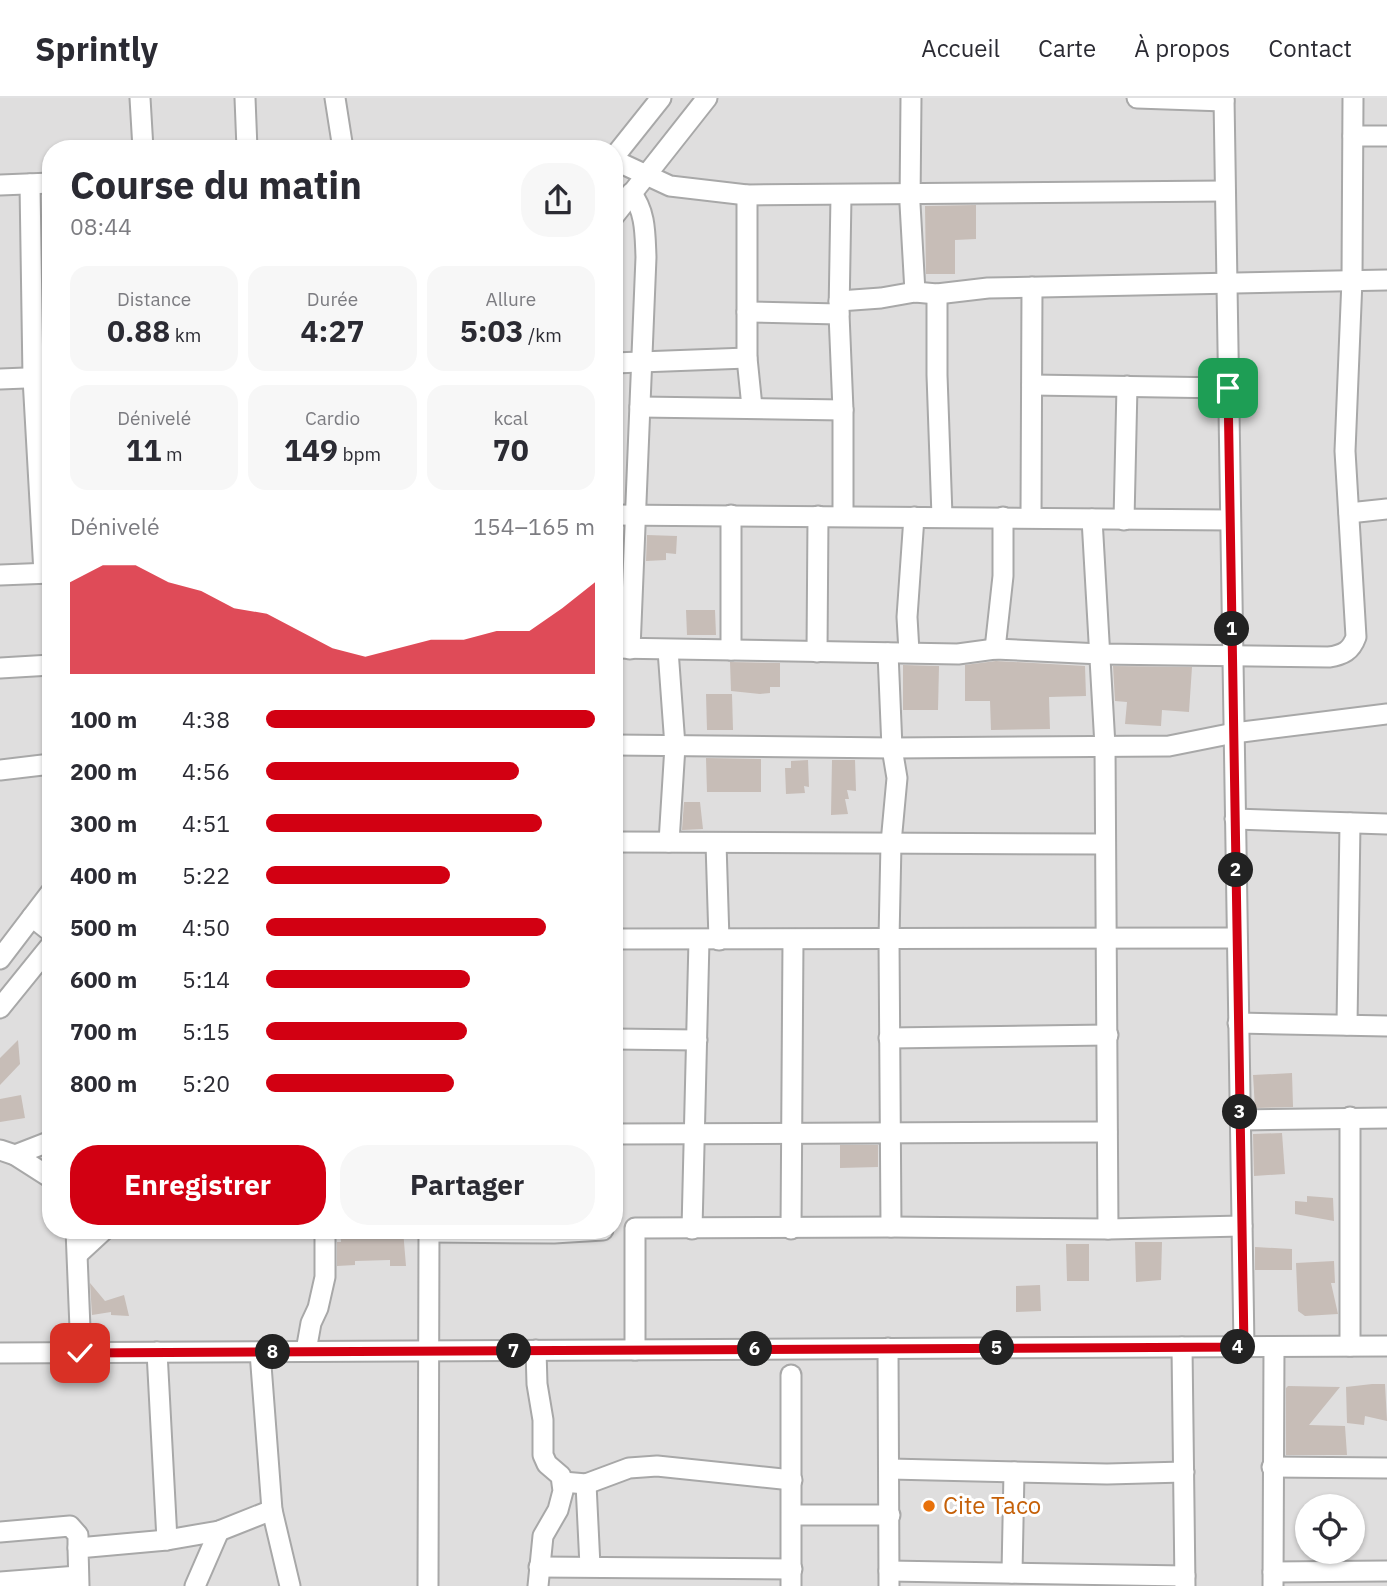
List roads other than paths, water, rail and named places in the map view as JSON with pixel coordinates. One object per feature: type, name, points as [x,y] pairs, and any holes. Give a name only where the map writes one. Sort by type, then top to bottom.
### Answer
[{"type":"street","points":[[140,98],[142,140]]},
{"type":"street","points":[[245,98],[247,140]]},
{"type":"street","points":[[335,98],[342,140]]},
{"type":"street","points":[[623,147],[661,98]]},
{"type":"street","points":[[623,204],[707,98]]},
{"type":"street","points":[[911,98],[910,194],[915,292]]},
{"type":"street","points":[[1137,98],[1224,99],[1244,1347]]},
{"type":"street","points":[[623,649],[958,654],[995,649],[1101,654],[1329,657],[1344,654],[1353,645],[1356,637],[1345,451],[1352,280],[1353,98]]},
{"type":"street","points":[[1353,136],[1387,136]]},
{"type":"street","points":[[623,163],[670,186],[747,195],[1225,191]]},
{"type":"street","points":[[0,185],[42,183]]},
{"type":"street","points":[[0,379],[42,378],[30,184]]},
{"type":"street","points":[[623,639],[635,515],[640,362],[645,311],[645,246],[641,211],[639,203],[631,193]]},
{"type":"street","points":[[747,195],[747,358],[752,407]]},
{"type":"street","points":[[841,196],[839,307],[843,410],[842,516]]},
{"type":"street","points":[[747,312],[839,307],[915,292],[937,295],[988,288],[1387,280]]},
{"type":"street","points":[[1031,517],[1032,288]]},
{"type":"street","points":[[937,295],[942,516]]},
{"type":"street","points":[[623,363],[747,358]]},
{"type":"street","points":[[1032,385],[1228,388]]},
{"type":"street","points":[[1124,520],[1127,386]]},
{"type":"street","points":[[640,407],[843,410]]},
{"type":"street","points":[[1349,513],[1387,509]]},
{"type":"street","points":[[623,515],[1230,520]]},
{"type":"street","points":[[731,515],[731,650]]},
{"type":"street","points":[[817,652],[818,516]]},
{"type":"street","points":[[909,652],[907,617],[914,517]]},
{"type":"street","points":[[995,649],[1003,576],[1003,517]]},
{"type":"street","points":[[1092,519],[1105,746],[1108,1229]]},
{"type":"street","points":[[0,575],[42,573]]},
{"type":"street","points":[[668,650],[675,746],[669,842]]},
{"type":"street","points":[[888,653],[892,748],[897,778],[891,843],[889,939],[891,1227]]},
{"type":"street","points":[[0,668],[42,666]]},
{"type":"street","points":[[623,745],[892,748],[1170,746],[1234,733],[1387,714]]},
{"type":"street","points":[[0,770],[42,765]]},
{"type":"street","points":[[1235,819],[1387,824]]},
{"type":"street","points":[[1347,1025],[1350,822]]},
{"type":"street","points":[[623,842],[1105,844]]},
{"type":"street","points":[[692,1229],[697,1040],[709,940],[716,843]]},
{"type":"street","points":[[0,959],[42,904]]},
{"type":"street","points":[[32,917],[42,925]]},
{"type":"street","points":[[623,939],[1237,938]]},
{"type":"street","points":[[792,1229],[793,940]]},
{"type":"street","points":[[0,1008],[42,962]]},
{"type":"street","points":[[1238,1023],[1387,1026]]},
{"type":"street","points":[[889,1038],[1108,1035]]},
{"type":"street","points":[[623,1039],[697,1040]]},
{"type":"street","points":[[1350,1117],[1350,1346]]},
{"type":"street","points":[[1240,1120],[1387,1118]]},
{"type":"street","points":[[623,1134],[1107,1132]]},
{"type":"street","points":[[8,1153],[42,1144]]},
{"type":"street","points":[[8,1153],[42,1173]]},
{"type":"street","points":[[623,1229],[1108,1229],[1242,1226]]},
{"type":"street","points":[[635,1228],[635,1350]]},
{"type":"street","points":[[77,1239],[80,1353]]},
{"type":"street","points":[[78,1254],[94,1239]]},
{"type":"street","points":[[306,1351],[311,1323],[318,1308],[325,1277],[325,1239]]},
{"type":"street","points":[[428,1586],[429,1239]]},
{"type":"street","points":[[0,1353],[1387,1346]]},
{"type":"street","points":[[888,1349],[889,1578],[983,1579],[1012,1573],[1080,1580],[1185,1581],[1182,1347]]},
{"type":"street","points":[[1274,1347],[1273,1579],[1379,1576]]},
{"type":"street","points":[[536,1350],[536,1376],[543,1420],[543,1455],[547,1464],[558,1472],[563,1482],[562,1501],[543,1536],[539,1576],[590,1566],[698,1577],[791,1578],[791,1375]]},
{"type":"street","points":[[157,1352],[167,1540]]},
{"type":"street","points":[[260,1352],[272,1510],[290,1586]]},
{"type":"street","points":[[563,1482],[586,1484],[629,1468],[657,1466],[792,1479]]},
{"type":"street","points":[[1272,1467],[1387,1468]]},
{"type":"street","points":[[890,1469],[1107,1474],[1184,1472]]},
{"type":"street","points":[[1012,1573],[1014,1472]]},
{"type":"street","points":[[586,1484],[590,1566]]},
{"type":"street","points":[[78,1549],[167,1540],[219,1531],[272,1510]]},
{"type":"street","points":[[793,1515],[890,1515]]},
{"type":"street","points":[[0,1532],[70,1526],[78,1535],[78,1581],[0,1582]]},
{"type":"street","points":[[195,1586],[219,1531]]},
{"type":"place","name":"Cite Taco","points":[[929,1506]]}]
